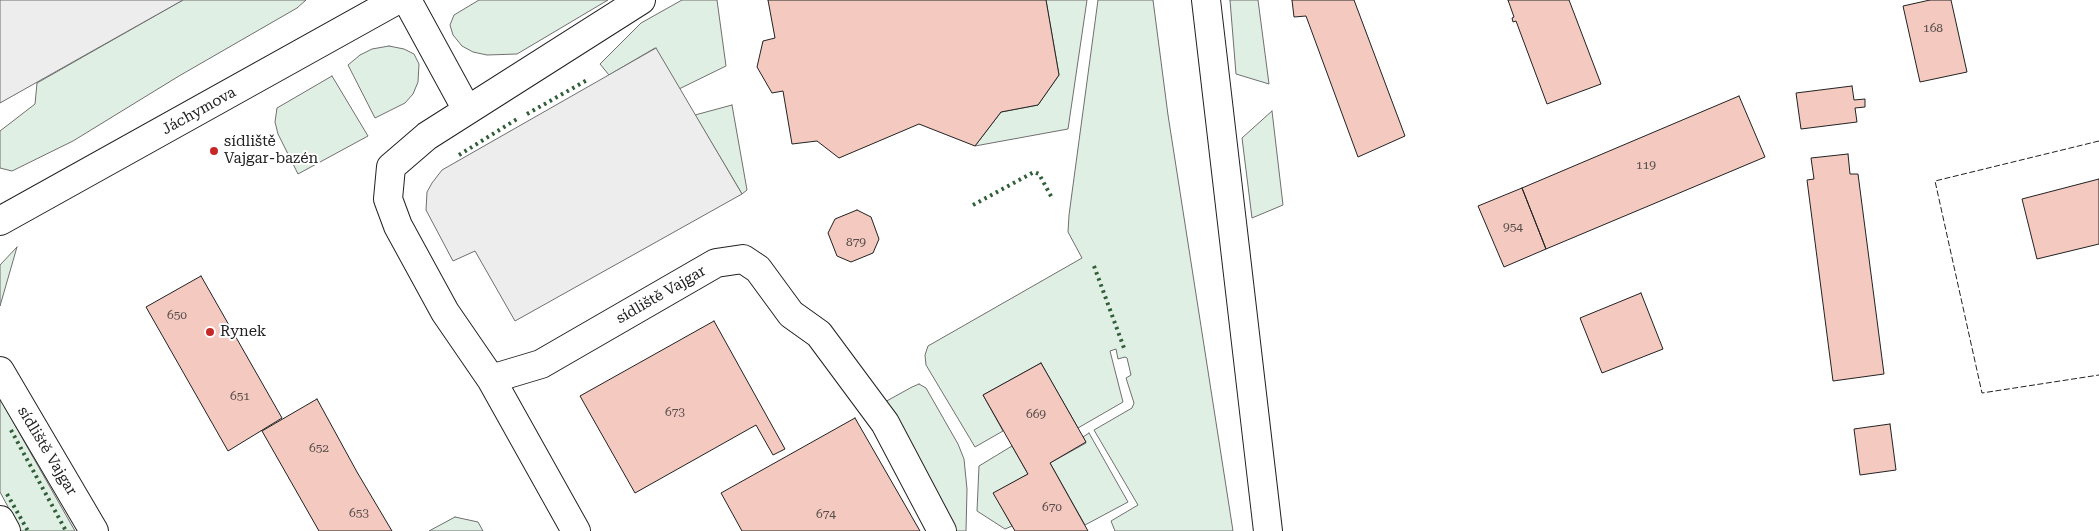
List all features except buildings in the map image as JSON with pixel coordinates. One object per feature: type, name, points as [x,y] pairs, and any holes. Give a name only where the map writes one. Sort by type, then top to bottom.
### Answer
[{"type":"street","name":"Jáchymova","points":[[0,221],[397,0]]},
{"type":"street","points":[[408,0],[467,110]]},
{"type":"street","points":[[576,531],[491,379],[445,312],[398,226],[388,199],[391,167],[427,136],[641,0]]},
{"type":"street","points":[[1206,0],[1268,531]]},
{"type":"street","name":"sídliště Vajgar","points":[[491,379],[541,364],[716,263],[743,259],[758,269],[791,314],[819,334],[885,423],[942,531]]},
{"type":"street","name":"sídliště Vajgar","points":[[0,371],[94,531]]},
{"type":"street","points":[[0,520],[6,531]]},
{"type":"green space","points":[[183,0],[306,0],[297,8],[179,76],[73,141],[12,171],[0,168],[0,131],[35,104],[37,83]]},
{"type":"green space","points":[[479,0],[608,0],[517,54],[487,55],[473,52],[462,46],[453,35],[450,25],[454,15]]},
{"type":"green space","points":[[682,0],[717,0],[726,66],[679,89],[655,48],[609,75],[600,64],[641,23]]},
{"type":"green space","points":[[1046,0],[1087,0],[1068,129],[975,146],[1001,112],[1038,105],[1059,75]]},
{"type":"green space","points":[[1098,0],[1153,0],[1168,115],[1233,531],[1115,531],[1111,521],[1138,505],[1094,430],[1132,408],[1134,403],[1126,378],[1131,375],[1127,358],[1118,359],[1116,349],[1110,351],[1123,402],[1078,428],[1041,363],[983,395],[1003,431],[975,447],[926,365],[925,355],[928,346],[1082,258],[1068,232],[1069,215]]},
{"type":"green space","points":[[1230,0],[1258,0],[1269,84],[1236,74]]},
{"type":"green space","points":[[389,46],[404,49],[414,54],[419,64],[418,82],[413,94],[405,103],[375,118],[348,65],[360,55],[372,49]]},
{"type":"green space","points":[[332,76],[368,136],[298,174],[278,134],[275,122],[277,108]]},
{"type":"green space","points":[[732,105],[747,190],[742,194],[695,115]]},
{"type":"green space","points":[[1272,111],[1283,205],[1252,218],[1242,138]]},
{"type":"green space","points":[[17,247],[0,306],[0,265]]},
{"type":"green space","points":[[919,384],[926,388],[958,444],[964,459],[967,489],[966,531],[954,531],[883,403]]},
{"type":"green space","points":[[0,399],[75,531],[21,531],[0,492]]},
{"type":"green space","points":[[1089,433],[1128,502],[1085,525],[1050,463],[1086,443],[1083,437]]},
{"type":"green space","points":[[1012,446],[1028,474],[994,493],[1012,526],[1005,529],[977,511],[979,466]]},
{"type":"green space","points":[[455,517],[478,522],[483,531],[429,531]]},
{"type":"shaded area","points":[[0,0],[183,0],[0,103]]},
{"type":"shaded area","points":[[656,48],[742,194],[515,321],[475,251],[453,261],[426,210],[427,192],[442,170]]},
{"type":"hedge","points":[[527,114],[589,79]]},
{"type":"hedge","points":[[459,155],[517,119]]},
{"type":"hedge","points":[[973,205],[1034,172],[1039,174],[1052,198]]},
{"type":"hedge","points":[[1094,266],[1124,348]]},
{"type":"hedge","points":[[11,430],[66,531]]},
{"type":"hedge","points":[[7,494],[28,531]]},
{"type":"fence","points":[[2099,141],[1935,181],[1982,393],[2099,375]]},
{"type":"place","name":"sídliště Vajgar-bazén","points":[[214,151]]},
{"type":"place","name":"Rynek","points":[[210,332]]}]
